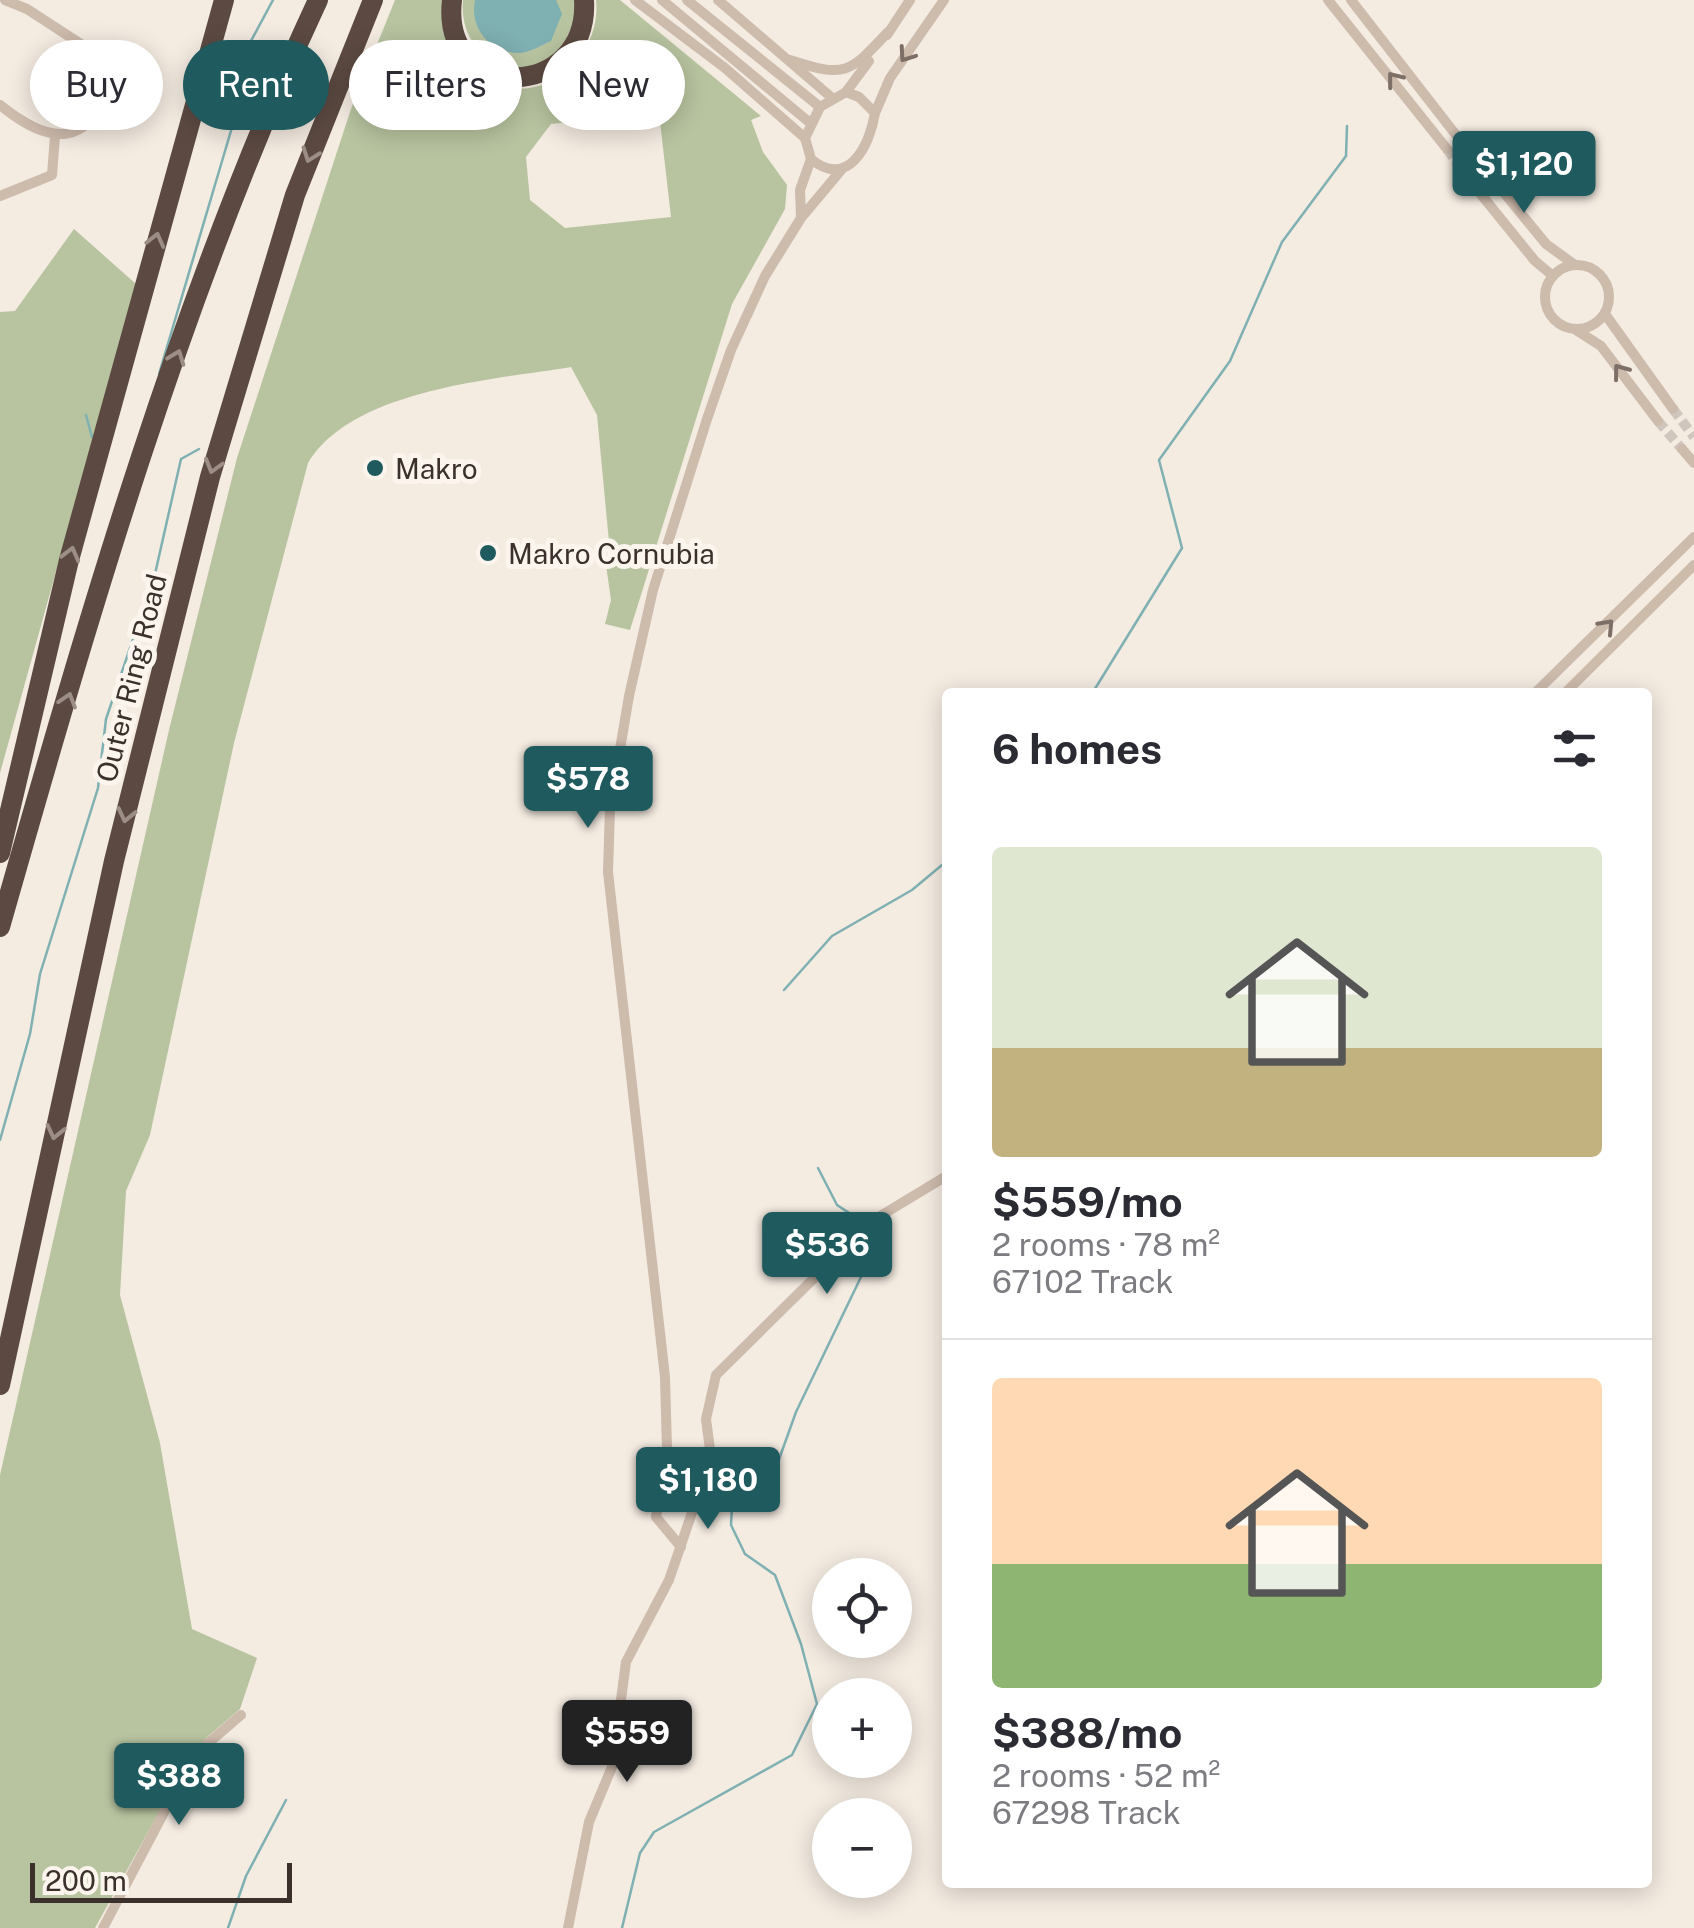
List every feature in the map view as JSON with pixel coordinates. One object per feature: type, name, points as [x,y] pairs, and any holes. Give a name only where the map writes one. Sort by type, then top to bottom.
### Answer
[{"type":"highway","points":[[0,853],[69,560],[224,0]]},
{"type":"highway","name":"Outer Ring Road","points":[[0,928],[164,391],[260,126],[318,0]]},
{"type":"highway","name":"Outer Ring Road","points":[[0,1385],[114,861],[210,477],[296,196],[373,0]]},
{"type":"highway","points":[[452,0],[454,36],[472,63],[504,78],[526,78],[563,59],[582,26],[584,0]]},
{"type":"street","points":[[0,105],[27,126],[55,136],[89,122],[104,107],[118,83],[114,69],[64,31],[4,0]]},
{"type":"street","points":[[636,0],[692,47],[725,68],[824,168],[842,170]]},
{"type":"street","points":[[662,0],[809,122]]},
{"type":"street","points":[[686,0],[820,106]]},
{"type":"street","points":[[718,0],[831,97]]},
{"type":"street","points":[[801,218],[800,190],[809,122],[831,97],[846,92],[910,0]]},
{"type":"street","points":[[682,1548],[656,1517],[659,1497],[668,1485],[666,1377],[608,872],[610,808],[653,590],[707,419],[750,304],[801,218],[861,154],[874,129],[875,113],[890,78],[944,0]]},
{"type":"street","points":[[1328,0],[1448,149]]},
{"type":"street","points":[[1351,0],[1456,135]]},
{"type":"street","points":[[784,58],[833,73],[849,70],[857,68],[888,32]]},
{"type":"street","points":[[846,92],[860,97],[875,113]]},
{"type":"street","points":[[0,196],[52,176],[55,136]]},
{"type":"street","points":[[1484,167],[1546,244],[1575,265],[1593,269],[1605,281],[1610,297],[1606,314],[1594,326],[1574,329]]},
{"type":"street","points":[[1471,182],[1535,262],[1553,276]]},
{"type":"street","points":[[1575,265],[1553,276],[1546,292],[1547,310],[1559,324],[1601,346],[1658,421]]},
{"type":"street","points":[[1606,314],[1672,409]]},
{"type":"street","points":[[1682,450],[1694,463]]},
{"type":"street","points":[[1540,688],[1694,537]]},
{"type":"street","points":[[1570,688],[1694,566]]},
{"type":"street","points":[[568,1928],[588,1822],[612,1767],[626,1662],[682,1548],[710,1458],[706,1419],[716,1375],[735,1353],[798,1300],[872,1221],[942,1179]]},
{"type":"street","points":[[102,1928],[178,1784],[206,1744],[241,1715]]},
{"type":"green space","points":[[395,0],[443,0],[445,24],[454,40],[379,40]]},
{"type":"green space","points":[[463,0],[577,0],[578,14],[566,40],[542,40],[542,62],[522,67],[522,40],[472,40]]},
{"type":"green space","points":[[596,0],[620,0],[669,40],[589,40],[596,20]]},
{"type":"green space","points":[[685,53],[761,116],[751,120],[763,152],[787,185],[785,209],[732,304],[630,630],[605,624],[611,600],[606,565],[611,563],[597,415],[571,367],[465,384],[390,404],[329,438],[308,463],[234,743],[150,1135],[126,1191],[120,1295],[160,1443],[192,1629],[257,1658],[240,1709],[206,1738],[179,1776],[95,1928],[0,1928],[0,1475],[169,730],[237,458],[349,115],[349,130],[522,130],[522,88],[542,84],[542,130],[546,130],[526,157],[530,200],[565,228],[671,217],[661,130],[685,130]]},
{"type":"green space","points":[[74,229],[136,284],[0,773],[0,312],[15,311]]},
{"type":"water","points":[[475,0],[556,0],[562,14],[551,40],[542,40],[542,45],[522,52],[522,40],[484,38],[474,11]]},
{"type":"waterway","points":[[159,374],[241,97],[244,54],[273,0]]},
{"type":"waterway","points":[[1095,688],[1182,548],[1159,460],[1230,361],[1282,242],[1346,156],[1347,126]]},
{"type":"waterway","points":[[86,415],[92,437]]},
{"type":"waterway","points":[[0,1140],[30,1034],[40,974],[98,788],[106,719],[155,574],[181,459],[199,449]]},
{"type":"waterway","points":[[784,990],[832,936],[912,890],[942,865]]},
{"type":"waterway","points":[[818,1168],[837,1205],[863,1222]]},
{"type":"waterway","points":[[622,1928],[640,1853],[654,1832],[792,1755],[817,1704],[801,1644],[775,1575],[745,1554],[731,1525],[732,1506],[738,1490],[777,1465],[796,1412],[874,1250],[872,1233]]},
{"type":"waterway","points":[[228,1928],[246,1876],[286,1800]]},
{"type":"tunnel","points":[[1456,135],[1483,167]]},
{"type":"tunnel","points":[[1447,149],[1471,182]]},
{"type":"tunnel","points":[[1673,409],[1694,437]]},
{"type":"tunnel","points":[[1658,421],[1682,449]]},
{"type":"place","name":"Makro","points":[[375,468]]},
{"type":"place","name":"Makro Cornubia","points":[[488,553]]}]
